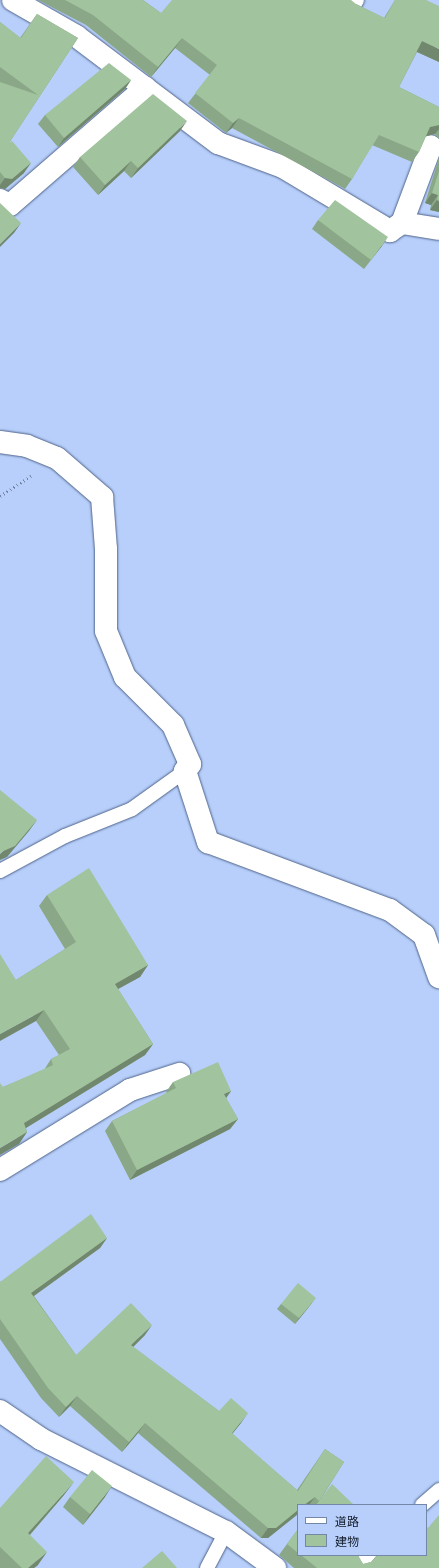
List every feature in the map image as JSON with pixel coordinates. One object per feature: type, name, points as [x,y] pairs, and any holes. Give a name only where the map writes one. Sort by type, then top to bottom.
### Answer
[{"type":"street","points":[[13,0],[76,36],[218,143],[283,166],[390,231],[402,223],[430,146]]},
{"type":"street","points":[[0,200],[10,205],[145,88]]},
{"type":"street","points":[[402,223],[439,229]]},
{"type":"street","points":[[0,442],[27,446],[57,458],[102,497],[106,631],[125,677],[173,726],[190,764],[185,771],[208,842],[390,910],[424,935],[439,977]]},
{"type":"street","points":[[0,1170],[130,1090],[179,1074]]},
{"type":"street","points":[[0,1411],[42,1439],[226,1532],[275,1568]]},
{"type":"lane","points":[[0,871],[65,836],[132,810],[185,771]]},
{"type":"lane","points":[[423,1504],[439,1490]]},
{"type":"lane","points":[[207,1568],[226,1532]]},
{"type":"lane","points":[[358,1568],[369,1556]]},
{"type":"path","points":[[0,496],[57,458]]},
{"type":"building","points":[[65,0],[143,0],[161,13],[172,0],[351,0],[385,18],[395,0],[426,0],[439,6],[439,49],[422,41],[399,87],[439,107],[439,125],[430,127],[419,152],[379,135],[352,179],[239,118],[233,123],[195,93],[217,65],[182,38],[158,67],[93,15]]},
{"type":"building","points":[[37,14],[78,38],[9,143],[12,141],[31,163],[12,179],[5,178],[0,172],[0,82],[38,95],[0,67],[0,22],[21,38]]},
{"type":"building","points":[[109,63],[131,80],[64,138],[45,115]]},
{"type":"building","points":[[153,94],[187,121],[138,168],[131,161],[105,185],[80,157]]},
{"type":"building","points":[[439,171],[439,201],[437,200],[438,195],[432,193]]},
{"type":"building","points":[[335,200],[388,237],[371,260],[318,220]]},
{"type":"building","points":[[0,203],[21,223],[0,244]]},
{"type":"building","points":[[0,790],[37,820],[15,846],[1,852],[0,854]]},
{"type":"building","points":[[89,868],[148,965],[115,984],[153,1044],[24,1123],[27,1132],[0,1148],[0,1083],[3,1087],[53,1065],[51,1059],[70,1049],[44,1010],[0,1034],[0,954],[16,980],[76,942],[47,895]]},
{"type":"building","points":[[218,1062],[231,1091],[224,1094],[238,1119],[137,1170],[112,1121],[176,1088],[173,1082]]},
{"type":"building","points":[[91,1214],[107,1238],[31,1293],[76,1355],[131,1303],[152,1325],[131,1345],[219,1411],[231,1398],[248,1413],[232,1433],[298,1491],[325,1449],[344,1462],[319,1501],[315,1497],[305,1504],[297,1504],[297,1511],[276,1528],[268,1528],[145,1423],[129,1442],[77,1396],[66,1407],[48,1388],[0,1319],[0,1282]]},
{"type":"building","points":[[298,1283],[316,1298],[299,1318],[281,1304]]},
{"type":"building","points":[[46,1456],[74,1482],[28,1533],[47,1552],[28,1568],[22,1568],[0,1547],[0,1508]]},
{"type":"building","points":[[92,1470],[112,1486],[90,1514],[70,1497]]},
{"type":"building","points":[[332,1484],[353,1504],[317,1504]]},
{"type":"building","points":[[439,1515],[439,1568],[317,1568],[302,1556],[359,1556],[363,1564],[371,1562],[377,1556],[427,1556],[427,1527],[428,1528]]},
{"type":"building","points":[[297,1530],[297,1552],[287,1544]]},
{"type":"building","points":[[162,1551],[177,1568],[142,1568]]}]
